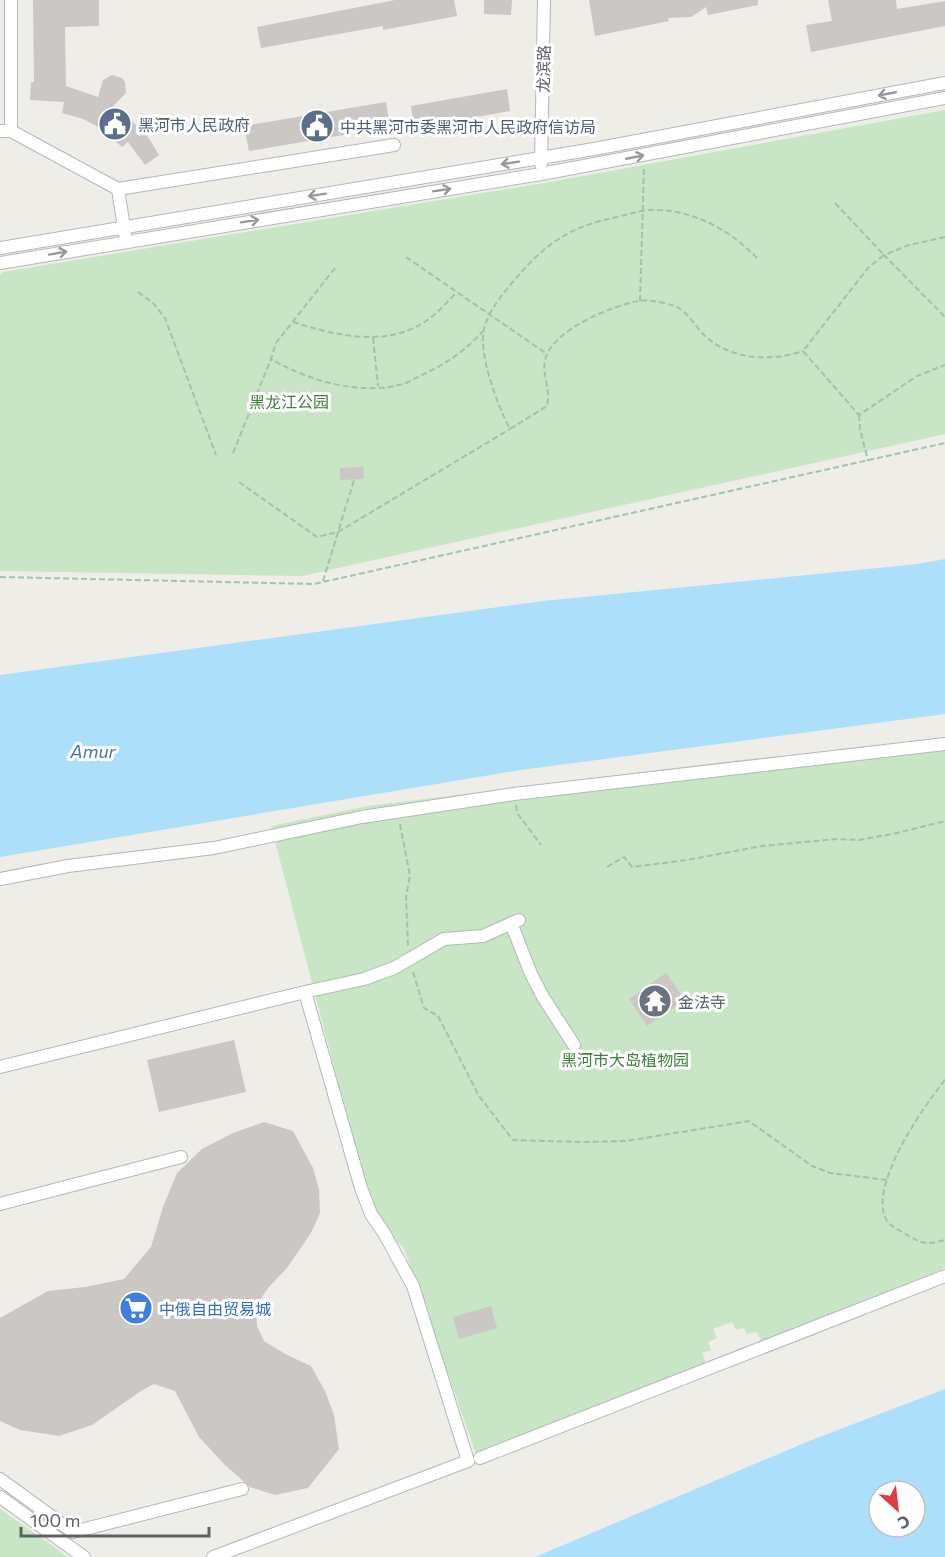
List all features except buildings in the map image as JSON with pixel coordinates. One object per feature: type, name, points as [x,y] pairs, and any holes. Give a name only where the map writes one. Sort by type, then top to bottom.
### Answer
[{"type":"street","points":[[11,0],[5,131],[118,189],[394,145]]},
{"type":"street","name":"龙滨路","points":[[541,174],[544,0]]},
{"type":"street","points":[[0,248],[541,158],[945,83]]},
{"type":"street","points":[[0,263],[541,174],[945,98]]},
{"type":"street","points":[[118,189],[126,241]]},
{"type":"street","points":[[0,879],[68,866],[214,848],[397,811],[514,794],[945,744]]},
{"type":"street","points":[[0,1067],[364,979],[394,968],[444,939],[483,936],[515,922],[531,974],[574,1045]]},
{"type":"street","points":[[213,1557],[468,1461],[414,1286],[371,1214],[361,1188],[305,992]]},
{"type":"street","points":[[0,1204],[181,1157]]},
{"type":"street","points":[[480,1458],[945,1276]]},
{"type":"street","points":[[0,1479],[73,1532],[242,1488]]},
{"type":"street","points":[[0,1497],[84,1557]]},
{"type":"path","points":[[640,301],[644,167]]},
{"type":"path","points":[[835,203],[945,317]]},
{"type":"path","points":[[271,359],[315,380],[337,385],[378,387],[400,385],[449,362],[469,347],[483,330],[507,288],[529,263],[556,240],[576,228],[643,211],[675,212],[706,221],[741,241],[757,258]]},
{"type":"path","points":[[239,482],[317,537],[338,532],[547,406],[549,398],[545,361],[555,344],[578,323],[640,301],[658,302],[678,308],[706,337],[725,349],[750,357],[776,358],[803,351],[868,268],[884,255],[909,245],[945,237]]},
{"type":"path","points":[[406,257],[548,355]]},
{"type":"path","points":[[233,453],[276,343],[334,268]]},
{"type":"path","points":[[138,292],[153,303],[165,318],[216,455]]},
{"type":"path","points":[[293,322],[356,337],[373,338],[408,331],[433,316],[457,292]]},
{"type":"path","points":[[483,330],[489,379],[501,413],[510,429]]},
{"type":"path","points":[[373,338],[378,387]]},
{"type":"path","points":[[803,351],[860,415],[860,429],[868,461]]},
{"type":"path","points":[[860,415],[917,376],[945,365]]},
{"type":"path","points":[[0,576],[314,584],[945,443]]},
{"type":"path","points":[[323,582],[354,480]]},
{"type":"path","points":[[514,794],[517,813],[541,845]]},
{"type":"path","points":[[397,811],[410,876],[406,896],[410,958],[424,1008],[438,1016],[479,1096],[513,1140],[626,1141],[749,1121],[812,1166],[830,1173],[887,1179]]},
{"type":"path","points":[[607,867],[624,857],[632,867],[687,860],[762,846],[837,839],[859,840],[945,821]]},
{"type":"path","points":[[945,1080],[899,1148],[887,1179],[884,1206],[885,1216],[890,1224],[926,1244],[945,1240]]},
{"type":"green space","name":"黑龙江公园","points":[[945,110],[945,434],[302,576],[0,571],[0,275],[3,272],[550,182]]},
{"type":"green space","name":"黑河市大岛植物园","points":[[945,740],[945,1268],[761,1341],[757,1332],[747,1334],[744,1328],[736,1330],[732,1322],[713,1329],[717,1338],[708,1342],[711,1350],[702,1353],[706,1363],[477,1453],[403,1247],[389,1235],[373,1209],[366,1189],[271,826],[368,806],[739,760]]},
{"type":"green space","points":[[0,1509],[68,1557],[0,1557]]},
{"type":"water","name":"Amur","points":[[945,559],[945,714],[521,770],[0,857],[0,675],[543,601],[918,564]]},
{"type":"water","points":[[945,1389],[945,1557],[535,1557],[809,1441]]},
{"type":"place","name":"黑河市人民政府","points":[[115,124]]},
{"type":"place","name":"中共黑河市委黑河市人民政府信访局","points":[[317,126]]},
{"type":"place","name":"金法寺","points":[[655,1001]]},
{"type":"place","name":"中俄自由贸易城","points":[[136,1308]]}]
